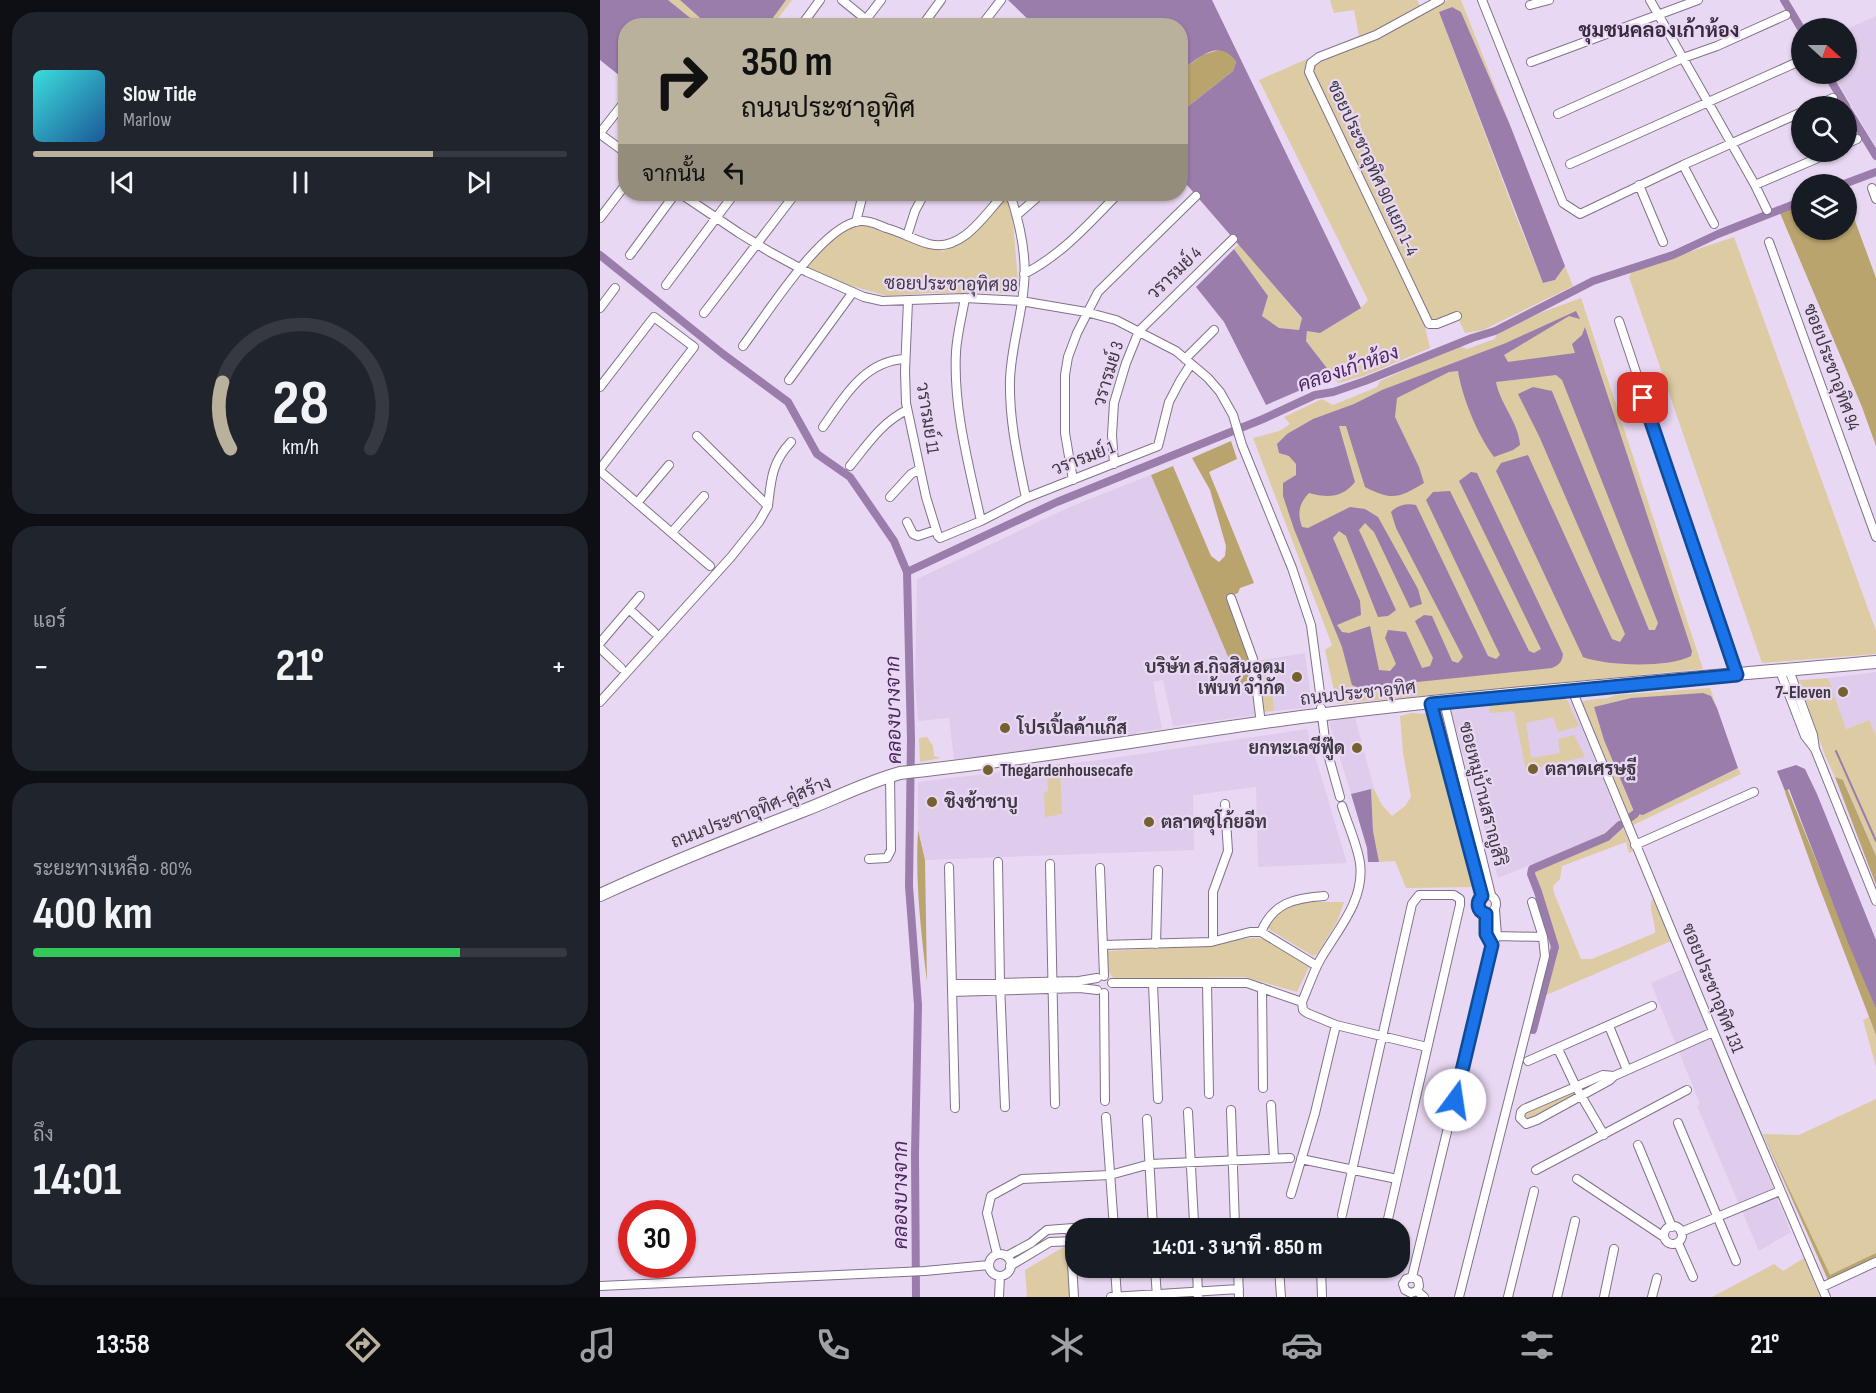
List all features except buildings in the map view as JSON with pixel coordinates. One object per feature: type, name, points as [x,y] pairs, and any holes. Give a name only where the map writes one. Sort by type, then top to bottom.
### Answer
[{"type":"main road","name":"ถนนประชาอุทิศ","points":[[918,771],[1031,758],[1261,724],[1321,707],[1431,704],[1876,662]]},
{"type":"main road","name":"ถนนประชาอุทิศ-คู่สร้าง","points":[[600,895],[678,859],[895,775],[918,771]]},
{"type":"street","points":[[807,18],[820,0]]},
{"type":"street","points":[[842,0],[859,18]]},
{"type":"street","points":[[866,18],[880,0]]},
{"type":"street","points":[[928,18],[941,0]]},
{"type":"street","points":[[987,18],[1001,0]]},
{"type":"street","name":"ซอยประชาอุทิศ 90 แยก 1-4","points":[[1440,0],[1424,4],[1367,38],[1319,57],[1311,63],[1309,72],[1429,324],[1437,324],[1457,316]]},
{"type":"street","points":[[1482,0],[1563,203],[1580,214],[1791,117]]},
{"type":"street","points":[[1530,5],[1549,0]]},
{"type":"street","points":[[1650,0],[1767,210]]},
{"type":"street","points":[[1531,62],[1698,0]]},
{"type":"street","points":[[1558,114],[1786,15]]},
{"type":"street","points":[[1570,164],[1791,65]]},
{"type":"street","points":[[618,110],[600,134],[618,147]]},
{"type":"street","points":[[1755,185],[1809,162]]},
{"type":"street","points":[[1683,165],[1714,224]]},
{"type":"street","points":[[1639,185],[1663,242]]},
{"type":"street","points":[[1872,188],[1876,199]]},
{"type":"street","points":[[600,218],[618,194]]},
{"type":"street","points":[[1073,480],[1065,433],[1065,375],[1068,357],[1086,312],[1098,292],[1196,196]]},
{"type":"street","points":[[630,255],[670,201]]},
{"type":"street","name":"ซอยประชาอุทิศ 98","points":[[691,201],[756,244],[801,269],[853,292],[882,301],[965,298],[1021,301],[1086,312],[1116,320],[1176,351],[1208,378],[1220,392],[1233,415],[1309,618],[1326,747],[1340,796]]},
{"type":"street","points":[[666,285],[729,201]]},
{"type":"street","points":[[704,313],[790,201]]},
{"type":"street","points":[[856,222],[861,201]]},
{"type":"street","points":[[907,236],[920,201]]},
{"type":"street","points":[[743,346],[821,244],[836,230],[864,220],[930,245],[943,246],[969,232],[998,201]]},
{"type":"street","points":[[1012,201],[1017,215],[1024,274],[1012,357],[1010,393],[1015,450],[1026,498]]},
{"type":"street","points":[[1017,215],[1033,201]]},
{"type":"street","points":[[1024,274],[1052,259],[1111,201]]},
{"type":"street","name":"วรารมย์ 4","points":[[1139,331],[1233,239]]},
{"type":"street","name":"ซอยประชาอุทิศ 94","points":[[1769,242],[1876,537]]},
{"type":"street","points":[[600,308],[615,288]]},
{"type":"street","points":[[789,380],[853,292]]},
{"type":"street","points":[[965,298],[956,352],[957,386],[969,466],[981,521]]},
{"type":"street","name":"วรารมย์ 11","points":[[908,301],[904,391],[920,469],[937,534]]},
{"type":"street","points":[[600,387],[654,317],[693,347],[600,470],[710,566]]},
{"type":"street","points":[[1619,321],[1737,675]]},
{"type":"street","points":[[1188,362],[1214,330]]},
{"type":"street","name":"วรารมย์ 3","points":[[1114,464],[1112,435],[1114,404],[1126,363],[1139,331]]},
{"type":"street","points":[[823,427],[847,392],[862,377],[885,362],[905,359]]},
{"type":"street","name":"วรารมย์ 1","points":[[937,534],[944,538],[1026,498],[1160,444],[1162,425],[1169,402],[1188,362]]},
{"type":"street","points":[[850,466],[889,421],[907,410]]},
{"type":"street","points":[[697,436],[768,506]]},
{"type":"street","points":[[600,702],[759,522],[768,506],[771,477],[776,462],[791,442]]},
{"type":"street","points":[[637,503],[669,465]]},
{"type":"street","points":[[890,497],[911,474],[920,469]]},
{"type":"street","points":[[672,531],[704,496]]},
{"type":"street","points":[[907,522],[913,534],[918,536],[937,534]]},
{"type":"street","points":[[600,643],[640,596]]},
{"type":"street","points":[[1231,598],[1253,659],[1261,724]]},
{"type":"street","points":[[629,609],[654,632]]},
{"type":"street","points":[[600,648],[621,668]]},
{"type":"street","points":[[1784,670],[1805,736],[1815,748],[1876,901]]},
{"type":"street","name":"ซอยประชาอุทิศ 131","points":[[1572,690],[1713,1032],[1826,1297]]},
{"type":"street","name":"ซอยหมู่บ้านสราญสิริ","points":[[1444,702],[1487,896]]},
{"type":"street","name":"ซอยหมู่บ้านสราญสิริ","points":[[1431,704],[1487,896],[1497,902],[1490,912],[1486,934],[1492,945]]},
{"type":"street","points":[[869,860],[887,858],[891,850],[895,775]]},
{"type":"street","points":[[1635,845],[1754,792]]},
{"type":"street","points":[[1214,941],[1213,892],[1228,851],[1226,804]]},
{"type":"street","points":[[1342,806],[1357,851],[1360,879],[1352,909],[1317,966],[1302,1002],[1302,1008],[1307,1013],[1336,1025],[1427,1047]]},
{"type":"street","points":[[998,862],[1005,1107]]},
{"type":"street","points":[[1050,864],[1055,1104]]},
{"type":"street","points":[[949,867],[955,1108]]},
{"type":"street","points":[[1100,868],[1103,945],[1101,977],[1095,985],[1100,992],[1105,1101]]},
{"type":"street","points":[[1156,944],[1158,870]]},
{"type":"street","points":[[1342,1215],[1412,904],[1419,895],[1454,895],[1460,899],[1460,905],[1388,1218]]},
{"type":"street","points":[[1261,932],[1272,912],[1284,904],[1299,899],[1324,896]]},
{"type":"street","name":"ซอยหมู่บ้านสราญสิริ","points":[[1487,896],[1479,900],[1478,906],[1481,911],[1490,912]]},
{"type":"street","points":[[1459,1297],[1545,956],[1543,937],[1532,902]]},
{"type":"street","name":"ซอยหมู่บ้านสราญสิริ","points":[[1412,1277],[1492,945],[1497,936],[1490,912]]},
{"type":"street","points":[[1103,945],[1214,941],[1250,932],[1261,932],[1317,966]]},
{"type":"street","points":[[1497,936],[1543,937]]},
{"type":"street","points":[[952,988],[1052,985],[1101,977],[1109,978],[1112,983]]},
{"type":"street","points":[[1112,983],[1247,983],[1302,1002]]},
{"type":"street","points":[[1052,985],[1100,992],[1109,991],[1112,983]]},
{"type":"street","points":[[1207,983],[1209,1094]]},
{"type":"street","points":[[1153,984],[1158,1099]]},
{"type":"street","points":[[1262,988],[1263,1088]]},
{"type":"street","points":[[1528,1061],[1652,1006]]},
{"type":"street","points":[[1291,1194],[1317,1104],[1336,1025]]},
{"type":"street","points":[[1609,1026],[1626,1070]]},
{"type":"street","points":[[1614,1076],[1603,1075],[1524,1109],[1520,1118],[1523,1123],[1528,1124],[1626,1070],[1713,1032]]},
{"type":"street","points":[[1558,1049],[1576,1087],[1604,1135]]},
{"type":"street","points":[[1536,1170],[1687,1090]]},
{"type":"street","points":[[1271,1106],[1274,1158]]},
{"type":"street","points":[[1231,1110],[1235,1218]]},
{"type":"street","points":[[1188,1112],[1194,1218]]},
{"type":"street","points":[[1106,1118],[1113,1218]]},
{"type":"street","points":[[1147,1119],[1153,1218]]},
{"type":"street","points":[[1678,1123],[1736,1261]]},
{"type":"street","points":[[1638,1145],[1672,1227]]},
{"type":"street","points":[[997,1254],[987,1213],[991,1196],[1022,1179],[1110,1175],[1150,1164],[1290,1158]]},
{"type":"street","points":[[1301,1159],[1397,1179]]},
{"type":"street","points":[[1577,1179],[1664,1237],[1670,1244],[1678,1242],[1681,1238],[1681,1232],[1672,1227]]},
{"type":"street","points":[[1508,1297],[1534,1191]]},
{"type":"street","points":[[1681,1232],[1780,1191]]},
{"type":"street","points":[[1557,1297],[1575,1221]]},
{"type":"street","points":[[1664,1237],[1665,1232],[1672,1227]]},
{"type":"street","points":[[1065,1229],[1047,1230],[1031,1243],[1007,1256],[997,1254],[991,1257],[989,1265],[993,1274],[1000,1276],[1007,1273],[1010,1266],[1050,1242],[1065,1241]]},
{"type":"street","points":[[1678,1242],[1693,1276]]},
{"type":"street","points":[[1604,1297],[1614,1249]]},
{"type":"street","points":[[1007,1256],[1010,1266]]},
{"type":"street","points":[[1822,1287],[1876,1262]]},
{"type":"street","points":[[600,1286],[925,1271],[989,1265]]},
{"type":"street","points":[[999,1297],[1000,1276]]},
{"type":"street","name":"ซอยหมู่บ้านสราญสิริ","points":[[1412,1277],[1419,1282],[1412,1294],[1405,1290],[1403,1284],[1406,1279],[1412,1277]]},
{"type":"street","points":[[1074,1278],[1074,1297]]},
{"type":"street","points":[[1116,1278],[1117,1297]]},
{"type":"street","points":[[1155,1278],[1156,1296]]},
{"type":"street","points":[[1197,1278],[1198,1294]]},
{"type":"street","points":[[1111,1297],[1239,1293],[1238,1278]]},
{"type":"street","points":[[1280,1278],[1281,1297]]},
{"type":"street","points":[[1321,1278],[1322,1297]]},
{"type":"street","points":[[1652,1297],[1657,1278]]},
{"type":"street","points":[[1412,1294],[1424,1297]]},
{"type":"shaded area","points":[[600,0],[668,0],[690,18],[618,18],[618,74],[600,60]]},
{"type":"shaded area","points":[[668,0],[680,0],[700,18],[690,18]]},
{"type":"shaded area","points":[[680,0],[786,0],[773,18],[700,18]]},
{"type":"shaded area","points":[[786,0],[792,0],[778,18],[772,18]]},
{"type":"shaded area","points":[[1008,0],[1212,0],[1361,308],[1320,333],[1307,331],[1306,341],[1333,376],[1266,405],[1224,322],[1196,287],[1234,249],[1268,296],[1262,316],[1279,328],[1299,330],[1302,318],[1188,186],[1188,106],[1233,71],[1236,62],[1230,55],[1216,50],[1188,66],[1188,18],[1027,18]]},
{"type":"shaded area","points":[[1330,0],[1417,0],[1424,13],[1448,0],[1461,0],[1510,125],[1461,12],[1452,7],[1439,12],[1517,219],[1543,283],[1555,280],[1565,266],[1573,286],[1483,330],[1465,333],[1455,312],[1425,327],[1430,348],[1364,376],[1338,383],[1306,341],[1307,330],[1361,308],[1368,300],[1259,80],[1359,36],[1354,10],[1334,13]]},
{"type":"shaded area","points":[[1452,7],[1461,12],[1510,125],[1565,266],[1555,280],[1543,283],[1439,12]]},
{"type":"shaded area","points":[[1876,16],[1876,147],[1857,115],[1857,96],[1846,96],[1839,84],[1857,84],[1857,25]]},
{"type":"shaded area","points":[[1222,49],[1230,53],[1236,62],[1233,71],[1188,106],[1188,66],[1202,55]]},
{"type":"shaded area","points":[[1004,201],[1008,201],[1013,223],[1019,293],[929,293],[887,296],[838,282],[806,267],[839,233],[861,224],[943,251],[964,241]]},
{"type":"shaded area","points":[[1791,209],[1791,239],[1780,213]]},
{"type":"shaded area","points":[[1857,226],[1876,278],[1876,446],[1862,407],[1791,240],[1857,240]]},
{"type":"shaded area","points":[[1734,237],[1876,631],[1876,654],[1762,663],[1629,277],[1632,271]]},
{"type":"shaded area","points":[[1239,244],[1302,319],[1299,330],[1279,328],[1261,316],[1268,296],[1234,249]]},
{"type":"shaded area","points":[[1581,298],[1703,669],[1337,704],[1325,650],[1332,645],[1253,438],[1279,431],[1290,424],[1284,417],[1322,399],[1333,405],[1377,387],[1380,381],[1459,346],[1467,349],[1495,339],[1497,334],[1540,313]]},
{"type":"shaded area","points":[[1576,311],[1580,319],[1569,316],[1504,355],[1508,362],[1575,353],[1572,344],[1582,335],[1585,327],[1692,651],[1691,656],[1681,660],[1653,664],[1621,664],[1583,657],[1496,471],[1501,463],[1528,455],[1612,639],[1620,642],[1625,634],[1539,436],[1518,394],[1533,387],[1552,391],[1649,630],[1655,630],[1658,623],[1562,380],[1556,375],[1496,382],[1516,429],[1520,445],[1494,457],[1472,416],[1458,371],[1449,372],[1397,398],[1395,417],[1419,467],[1424,483],[1395,496],[1382,494],[1365,487],[1346,426],[1339,426],[1355,482],[1340,494],[1322,496],[1309,493],[1301,505],[1299,513],[1302,527],[1308,528],[1350,507],[1365,509],[1378,517],[1418,589],[1422,604],[1410,608],[1374,532],[1365,523],[1359,530],[1396,610],[1388,616],[1378,617],[1346,536],[1339,531],[1333,538],[1360,601],[1361,615],[1337,625],[1342,632],[1349,633],[1370,626],[1379,670],[1390,671],[1396,664],[1385,638],[1388,630],[1406,632],[1422,668],[1430,666],[1433,658],[1415,621],[1424,615],[1432,616],[1452,661],[1458,663],[1463,657],[1396,528],[1391,512],[1402,505],[1416,505],[1488,656],[1496,659],[1500,655],[1426,500],[1433,492],[1450,491],[1529,651],[1534,653],[1541,649],[1459,481],[1471,472],[1477,473],[1563,654],[1562,659],[1552,668],[1359,688],[1352,685],[1342,647],[1283,496],[1283,483],[1296,475],[1296,464],[1289,456],[1279,453],[1277,444],[1287,434],[1313,419],[1506,343]]},
{"type":"shaded area","points":[[1231,441],[1237,459],[1209,472],[1254,583],[1240,588],[1238,593],[1226,598],[1250,658],[1253,687],[1240,687],[1238,670],[1232,666],[1151,475],[1173,466],[1211,556],[1219,562],[1225,556],[1226,546],[1210,490],[1192,458]]},
{"type":"shaded area","points":[[1151,475],[1232,666],[1238,670],[1240,687],[1253,687],[1257,715],[1173,726],[1163,680],[1153,682],[1162,729],[1137,732],[1135,737],[954,760],[949,718],[918,721],[915,684],[917,579],[1072,506]]},
{"type":"shaded area","points":[[1305,653],[1312,707],[1274,711],[1269,659]]},
{"type":"shaded area","points":[[1269,659],[1274,711],[1262,712],[1255,661]]},
{"type":"shaded area","points":[[1876,672],[1876,736],[1869,720],[1845,729],[1828,678]]},
{"type":"shaded area","points":[[1828,678],[1846,729],[1869,720],[1876,736],[1876,856],[1844,781],[1835,777],[1824,753],[1799,680]]},
{"type":"shaded area","points":[[1710,688],[1717,708],[1711,696],[1631,698],[1594,707],[1604,740],[1633,810],[1639,815],[1738,768],[1741,774],[1633,825],[1582,702],[1615,695]]},
{"type":"shaded area","points":[[1703,693],[1711,696],[1717,708],[1738,768],[1643,815],[1635,814],[1604,740],[1594,707],[1631,698]]},
{"type":"shaded area","name":"ตลาดเศรษฐี","points":[[1564,699],[1571,702],[1623,828],[1498,878],[1451,710]]},
{"type":"shaded area","points":[[1567,700],[1579,726],[1558,732],[1553,717],[1526,723],[1531,758],[1560,753],[1558,739],[1574,735],[1585,757],[1526,770],[1514,711],[1491,713],[1490,706]]},
{"type":"shaded area","points":[[1412,713],[1426,714],[1474,887],[1406,888],[1395,861],[1379,862],[1373,831],[1371,789],[1374,789],[1382,805],[1392,816],[1405,806],[1411,797],[1403,753],[1400,716]]},
{"type":"shaded area","points":[[1355,717],[1374,789],[1351,794],[1329,722]]},
{"type":"shaded area","points":[[1307,729],[1347,863],[1258,867],[1256,787],[1193,795],[1194,850],[925,860],[918,830],[918,782],[1100,760]]},
{"type":"shaded area","points":[[927,737],[933,746],[934,756],[941,758],[920,762],[919,738]]},
{"type":"shaded area","points":[[1060,764],[1062,814],[1045,817],[1044,792],[1048,791],[1047,766]]},
{"type":"shaded area","points":[[1796,765],[1805,769],[1817,794],[1876,940],[1876,1009],[1789,789],[1785,791],[1777,771]]},
{"type":"shaded area","points":[[1835,777],[1843,780],[1876,856],[1876,885]]},
{"type":"shaded area","points":[[1787,788],[1876,1009],[1876,1035],[1817,881],[1785,792]]},
{"type":"shaded area","points":[[1371,789],[1373,831],[1379,862],[1368,862],[1367,848],[1351,794]]},
{"type":"shaded area","points":[[1623,828],[1633,851],[1629,853],[1626,842],[1562,866],[1560,879],[1553,886],[1581,959],[1592,959],[1655,933],[1652,899],[1656,901],[1671,941],[1544,996],[1557,949],[1535,871],[1611,839]]},
{"type":"shaded area","points":[[918,830],[925,860],[927,982],[918,887]]},
{"type":"shaded area","points":[[1296,902],[1344,902],[1337,922],[1317,954],[1313,956],[1268,927],[1276,914]]},
{"type":"shaded area","points":[[1253,938],[1264,939],[1309,967],[1297,992],[1245,977],[1114,979],[1108,971],[1108,951],[1210,946]]},
{"type":"shaded area","points":[[1683,969],[1791,1232],[1759,1251],[1697,1106],[1700,1104],[1651,983]]},
{"type":"shaded area","points":[[1869,1017],[1876,1035],[1876,1067],[1863,1020]]},
{"type":"shaded area","points":[[1573,1092],[1575,1095],[1528,1122],[1522,1117],[1524,1112]]},
{"type":"shaded area","points":[[1876,1099],[1876,1253],[1830,1276],[1763,1134],[1799,1135]]},
{"type":"shaded area","points":[[1763,1134],[1830,1275],[1876,1253],[1876,1260],[1828,1280]]},
{"type":"shaded area","points":[[1065,1246],[1065,1278],[1069,1278],[1070,1297],[1027,1297],[1025,1270]]},
{"type":"shaded area","points":[[1804,1258],[1820,1297],[1712,1297],[1774,1264],[1783,1271]]},
{"type":"waterway","points":[[1784,0],[1795,18]]},
{"type":"waterway","points":[[1833,84],[1840,96]]},
{"type":"waterway","points":[[1857,125],[1876,156]]},
{"type":"waterway","name":"คลองเก้าห้อง","points":[[1857,179],[1876,172]]},
{"type":"waterway","name":"คลองเก้าห้อง","points":[[907,572],[1057,502],[1263,419],[1315,395],[1333,392],[1365,381],[1495,331],[1593,281],[1673,255],[1718,234],[1791,205]]},
{"type":"waterway","name":"คลองบางจาก","points":[[600,255],[723,354],[788,402],[817,454],[850,477],[894,541],[907,572],[911,740],[909,886],[918,1005],[915,1154],[916,1297]]},
{"type":"waterway","points":[[1836,751],[1876,841]]},
{"type":"waterway","points":[[1631,817],[1635,814]]},
{"type":"waterway","points":[[1533,1030],[1555,947],[1531,874],[1532,869],[1607,837],[1620,825]]},
{"type":"place","name":"บริษัท ส.กิจสินอุดม เพ้นท์ จำกัด","points":[[1297,677]]},
{"type":"place","name":"7-Eleven","points":[[1843,692]]},
{"type":"place","name":"โปรเปิ้ลค้าแก๊ส","points":[[1005,728]]},
{"type":"place","name":"ยกทะเลซีฟู๊ด","points":[[1357,748]]},
{"type":"place","name":"ตลาดเศรษฐี","points":[[1533,769]]},
{"type":"place","name":"Thegardenhousecafe","points":[[988,770]]},
{"type":"place","name":"ชิงช้าชาบู","points":[[932,802]]},
{"type":"place","name":"ตลาดซุโก้ยอีท","points":[[1149,822]]},
{"type":"district","name":"ชุมชนคลองเก้าห้อง","points":[[1659,30]]},
{"type":"route","points":[[1455,1100],[1492,945],[1486,934],[1486,914],[1478,906],[1482,896],[1431,704],[1737,675],[1643,398]]}]
